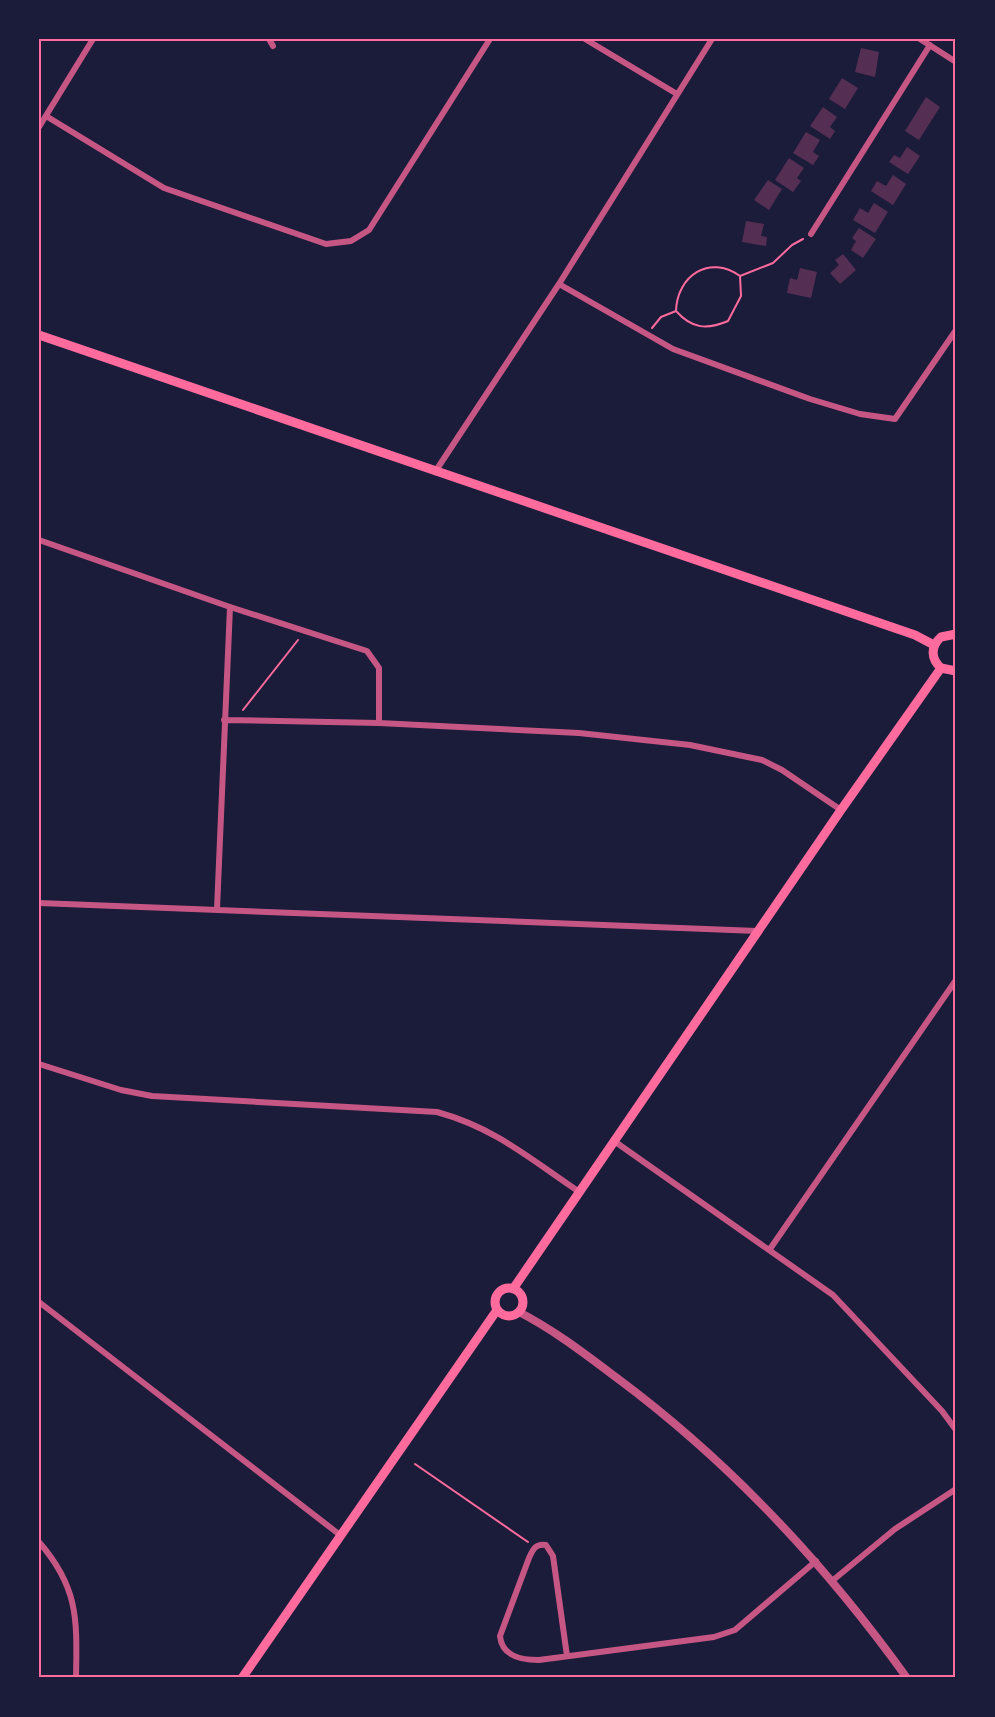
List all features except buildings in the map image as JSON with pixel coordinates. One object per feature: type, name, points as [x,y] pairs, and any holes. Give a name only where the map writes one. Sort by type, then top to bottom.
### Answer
[{"type":"main road","points":[[39,334],[435,472],[915,635],[934,645]]},
{"type":"main road","points":[[956,634],[941,636],[934,645],[933,658],[941,668],[956,670]]},
{"type":"main road","points":[[513,1289],[523,1300],[519,1312],[505,1316],[497,1310],[494,1300],[499,1291],[513,1289],[757,931],[941,668]]},
{"type":"main road","points":[[242,1678],[497,1310]]},
{"type":"street","points":[[39,127],[93,39]]},
{"type":"street","points":[[269,39],[273,46]]},
{"type":"street","points":[[46,116],[164,188],[326,244],[351,241],[369,230],[490,39]]},
{"type":"street","points":[[585,39],[678,94]]},
{"type":"street","points":[[435,472],[559,284],[712,39]]},
{"type":"street","points":[[920,39],[956,62]]},
{"type":"street","points":[[812,234],[930,45]]},
{"type":"street","points":[[559,284],[673,349],[810,399],[860,414],[895,419],[956,330]]},
{"type":"street","points":[[39,540],[230,607],[367,651],[379,668],[379,723]]},
{"type":"street","points":[[217,909],[230,607]]},
{"type":"street","points":[[224,720],[379,723],[624,736],[724,751],[762,760],[782,770],[841,810]]},
{"type":"street","points":[[39,903],[757,931]]},
{"type":"street","points":[[770,1249],[956,980]]},
{"type":"street","points":[[39,1064],[121,1090],[152,1096],[437,1112],[464,1119],[493,1132],[578,1191]]},
{"type":"street","points":[[614,1141],[833,1295],[942,1411],[956,1430]]},
{"type":"street","points":[[39,1302],[339,1535]]},
{"type":"street","points":[[519,1312],[546,1326],[682,1429],[757,1498],[816,1561],[907,1678]]},
{"type":"street","points":[[832,1581],[896,1529],[956,1489]]},
{"type":"street","points":[[39,1542],[56,1561],[71,1591],[77,1634],[76,1678]]},
{"type":"street","points":[[567,1656],[553,1556],[546,1545],[535,1547],[502,1628],[501,1644],[510,1654],[528,1660],[567,1656],[727,1634],[735,1630],[816,1561]]},
{"type":"path","points":[[740,276],[774,263],[792,245],[812,234]]},
{"type":"path","points":[[713,266],[729,268],[740,276],[741,296],[728,321],[704,328],[689,324],[676,311],[676,299],[682,286],[698,271],[713,266]]},
{"type":"path","points":[[647,334],[661,317],[676,311]]},
{"type":"path","points":[[240,720],[243,708],[306,631]]},
{"type":"path","points":[[415,1464],[535,1547]]}]
